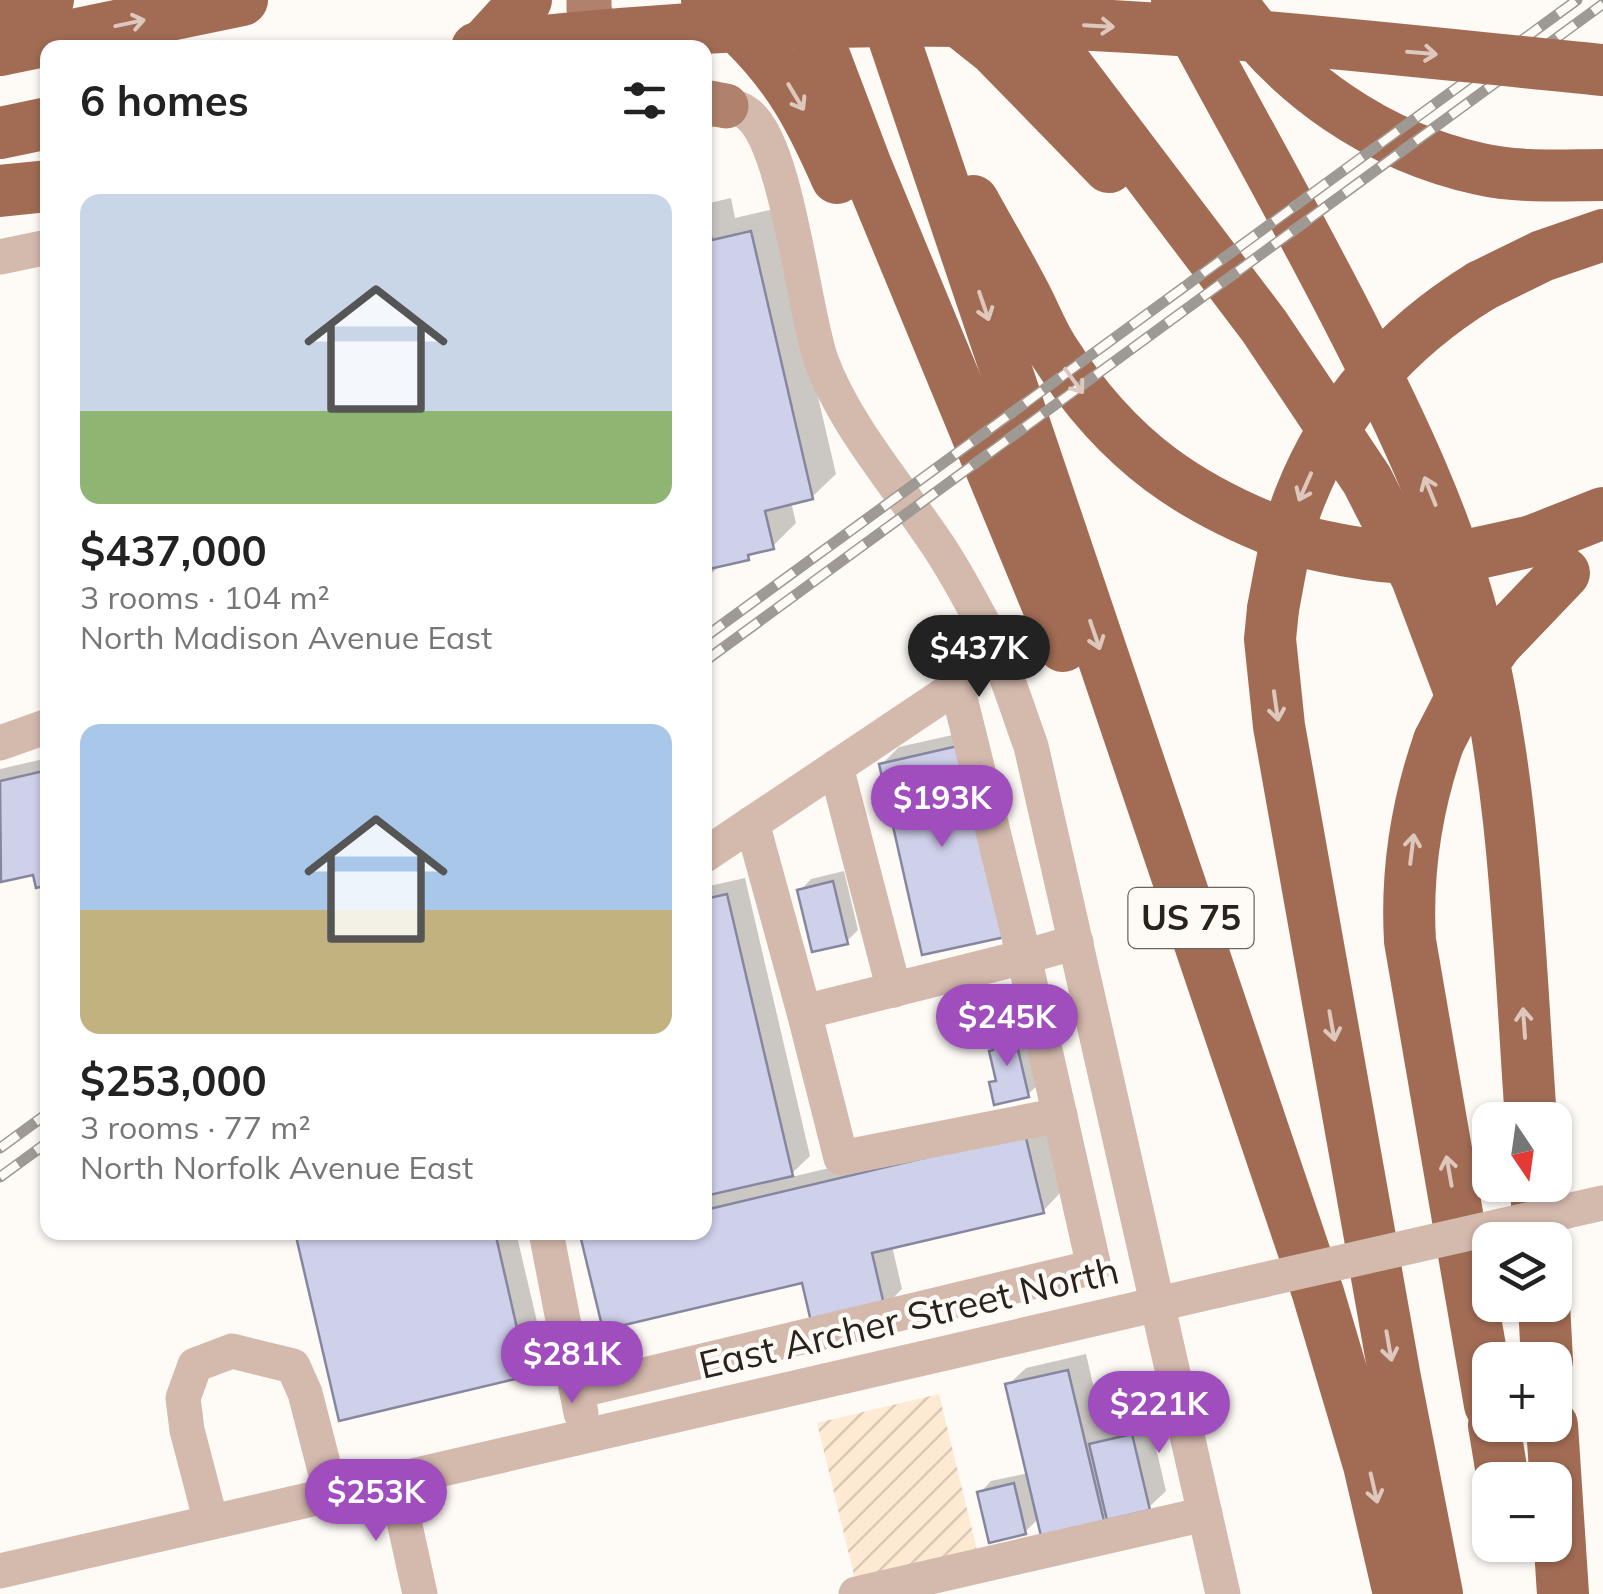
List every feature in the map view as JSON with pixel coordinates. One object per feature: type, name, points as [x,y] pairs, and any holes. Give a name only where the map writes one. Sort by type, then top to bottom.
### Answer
[{"type":"highway","points":[[0,14],[48,0]]},
{"type":"highway","points":[[48,40],[242,0]]},
{"type":"highway","points":[[488,40],[526,0]]},
{"type":"highway","points":[[708,0],[769,58],[799,99],[940,407],[1048,606]]},
{"type":"highway","points":[[803,0],[866,166],[1048,606],[1222,1094],[1318,1293]]},
{"type":"highway","name":"US 75","points":[[881,0],[1318,1293],[1369,1465],[1398,1594]]},
{"type":"highway","points":[[932,0],[994,50],[1264,326]]},
{"type":"highway","points":[[1017,0],[1264,326],[1367,480],[1417,578],[1512,846]]},
{"type":"highway","points":[[1177,0],[1401,423],[1446,532],[1472,616],[1494,710],[1512,846],[1530,1102]]},
{"type":"highway","points":[[1230,0],[1280,61],[1314,90],[1396,141],[1482,170],[1603,175]]},
{"type":"highway","points":[[551,40],[822,22],[1014,22],[1240,34],[1603,70]]},
{"type":"highway","points":[[0,50],[40,42]]},
{"type":"highway","points":[[907,82],[1050,346],[1097,412],[1159,470],[1234,515],[1304,542],[1376,556],[1429,558],[1488,551],[1566,553]]},
{"type":"highway","points":[[0,132],[40,124]]},
{"type":"highway","points":[[0,190],[40,187]]},
{"type":"highway","points":[[1437,1594],[1279,726],[1270,640],[1273,608],[1299,498],[1334,430],[1406,340],[1481,286],[1542,256],[1603,235]]},
{"type":"highway","points":[[1479,1342],[1410,942],[1411,854],[1421,796],[1439,741],[1470,681],[1566,553],[1603,514]]},
{"type":"highway","points":[[1553,1442],[1559,1594]]},
{"type":"highway","points":[[1542,1562],[1559,1594]]},
{"type":"main road","points":[[525,40],[550,0]]},
{"type":"main road","points":[[589,0],[598,40]]},
{"type":"street","points":[[712,106],[750,114],[768,142],[821,360],[872,451],[941,550],[992,642],[1031,746],[1223,1594]]},
{"type":"street","points":[[0,257],[40,249]]},
{"type":"street","points":[[577,1391],[1094,1267],[958,686],[712,849]]},
{"type":"street","points":[[0,743],[40,729]]},
{"type":"street","points":[[836,767],[894,990]]},
{"type":"street","points":[[752,823],[842,1158],[1060,1115]]},
{"type":"street","points":[[804,1012],[1076,942]]},
{"type":"street","name":"East Archer Street North","points":[[0,1571],[1602,1203]]},
{"type":"street","points":[[548,1240],[587,1436]]},
{"type":"street","points":[[210,1522],[183,1398],[195,1365],[232,1351],[294,1366],[331,1494]]},
{"type":"street","points":[[395,1480],[420,1594]]},
{"type":"street","points":[[856,1594],[1205,1514]]},
{"type":"shaded area","points":[[939,1394],[978,1554],[856,1583],[817,1423]]},
{"type":"building","points":[[751,231],[813,499],[765,511],[774,549],[748,555],[749,560],[712,568],[712,240]]},
{"type":"building","points":[[962,745],[1005,937],[922,955],[879,764]]},
{"type":"building","points":[[40,772],[40,887],[36,888],[33,875],[1,882],[0,781]]},
{"type":"building","points":[[833,881],[848,944],[812,952],[797,890]]},
{"type":"building","points":[[727,894],[793,1176],[712,1194],[712,897]]},
{"type":"building","points":[[1013,1028],[1029,1097],[994,1105],[989,1082],[996,1081],[989,1051],[993,1050],[990,1033]]},
{"type":"building","points":[[1025,1134],[1044,1213],[872,1253],[885,1309],[812,1326],[802,1283],[603,1330],[581,1240],[712,1240],[712,1208]]},
{"type":"building","points":[[297,1240],[497,1240],[528,1376],[339,1421]]},
{"type":"building","points":[[1068,1370],[1104,1521],[1041,1536],[1005,1384]]},
{"type":"building","points":[[1132,1434],[1150,1510],[1107,1520],[1089,1444]]},
{"type":"building","points":[[1014,1483],[1026,1534],[989,1543],[977,1492]]},
{"type":"railway","points":[[712,632],[1577,0]]},
{"type":"railway","points":[[712,656],[1603,4]]},
{"type":"railway","points":[[0,1148],[40,1119]]},
{"type":"railway","points":[[0,1177],[40,1148]]}]
